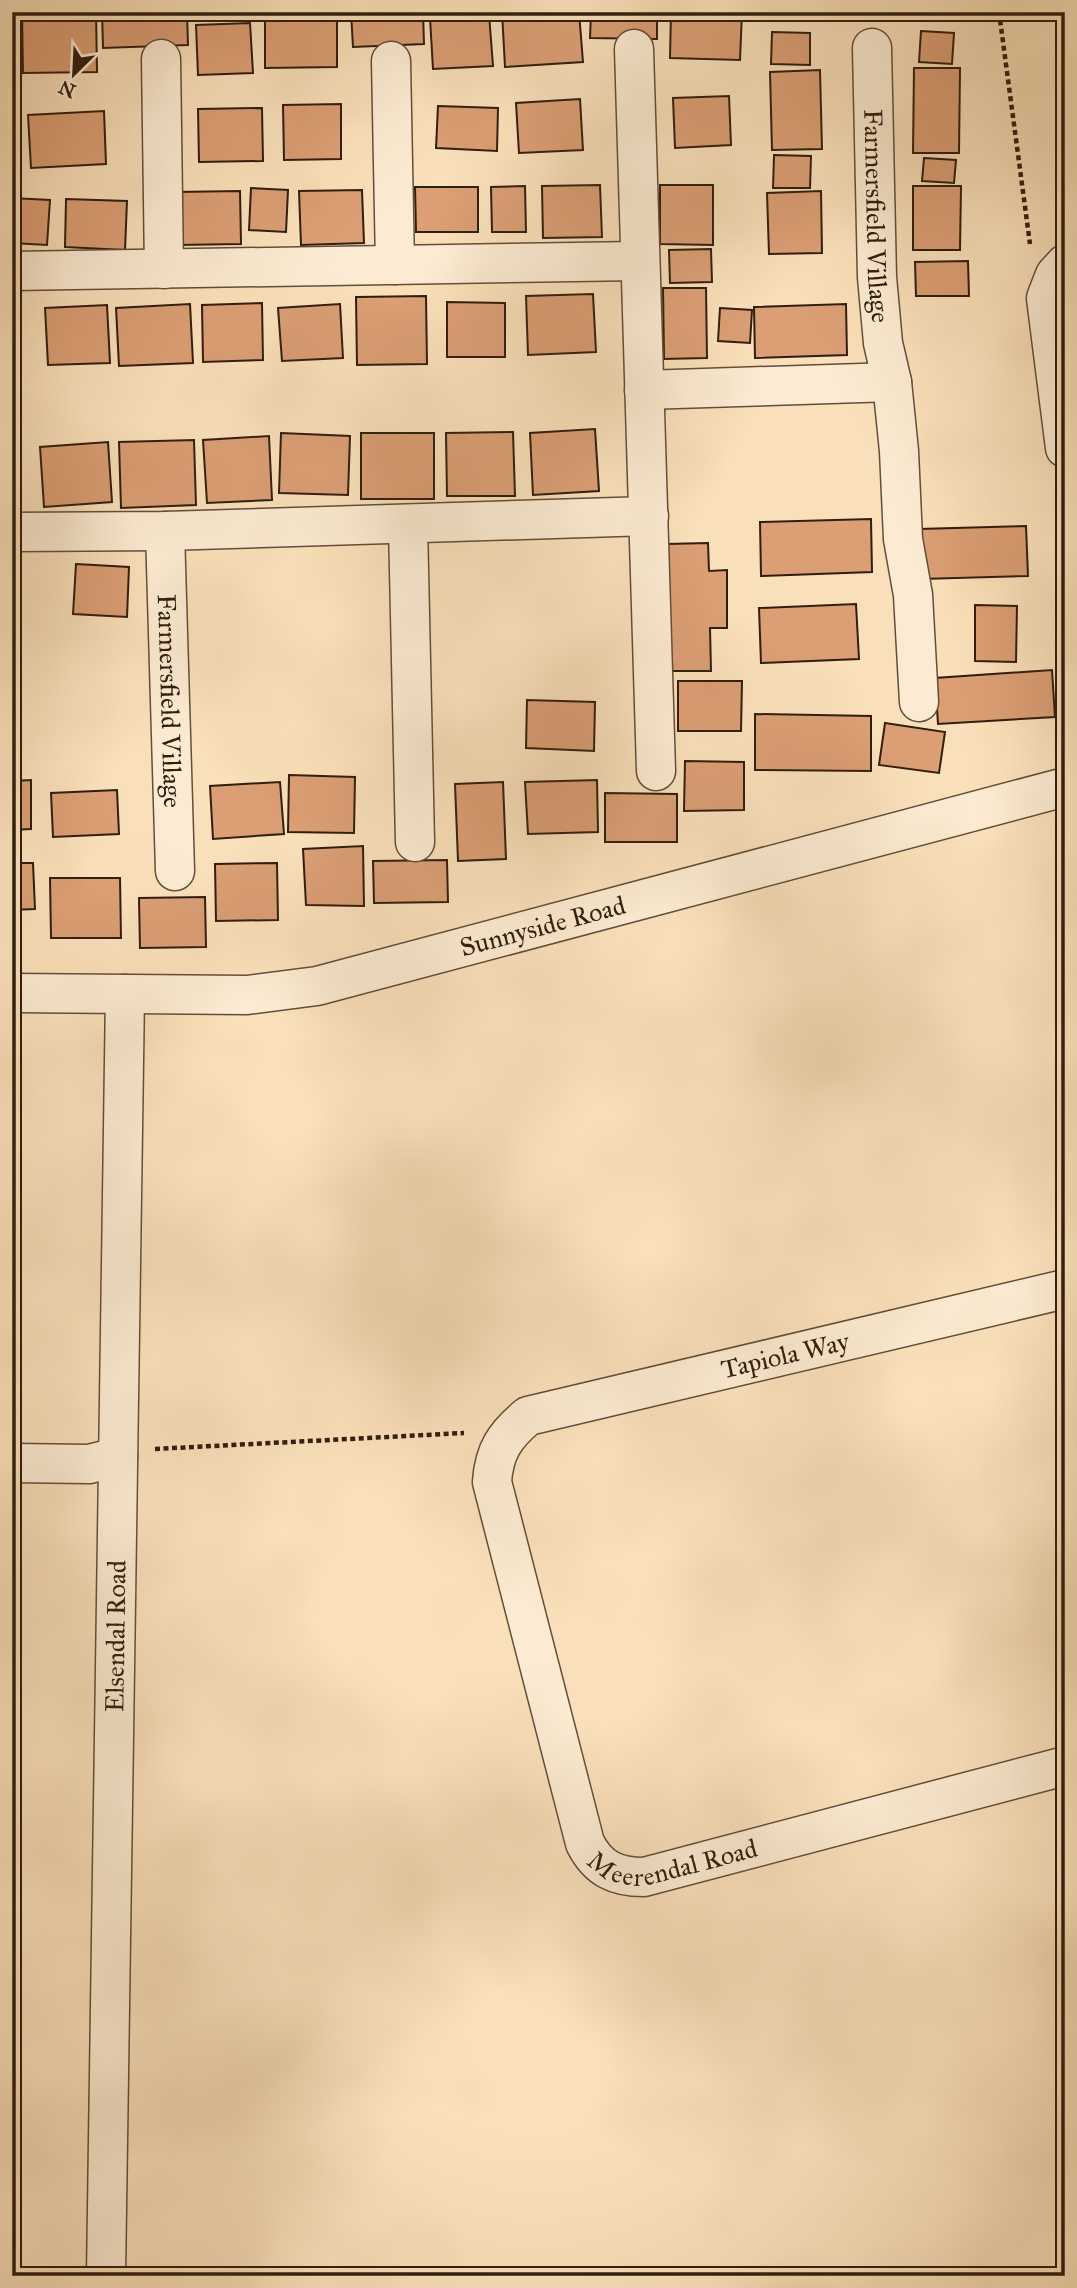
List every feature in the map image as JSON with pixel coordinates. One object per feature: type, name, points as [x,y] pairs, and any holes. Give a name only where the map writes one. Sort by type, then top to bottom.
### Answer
[{"type":"street","name":"Farmersfield Village","points":[[872,48],[877,277],[883,343],[892,382],[903,539],[913,595],[919,702]]},
{"type":"street","points":[[634,49],[638,261],[656,771]]},
{"type":"street","points":[[161,59],[164,269]]},
{"type":"street","points":[[391,61],[395,265]]},
{"type":"street","points":[[12,271],[638,261]]},
{"type":"street","points":[[1060,269],[1046,298],[1046,311],[1065,448]]},
{"type":"street","points":[[644,390],[892,382]]},
{"type":"street","points":[[12,532],[165,531],[649,516]]},
{"type":"street","points":[[408,524],[415,842]]},
{"type":"street","name":"Farmersfield Village","points":[[165,531],[175,871]]},
{"type":"street","name":"Sunnyside Road","points":[[12,993],[247,995],[317,986],[1065,788]]},
{"type":"street","name":"Elsendal Road","points":[[106,2276],[125,994]]},
{"type":"street","name":"Tapiola Way","points":[[510,1430],[528,1416],[1065,1289]]},
{"type":"street","name":"Meerendal Road","points":[[510,1430],[496,1453],[492,1482],[585,1843],[600,1865],[611,1872],[627,1877],[644,1877],[1065,1766]]},
{"type":"street","points":[[12,1463],[89,1464],[118,1457]]},
{"type":"path","points":[[999,12],[1032,260],[1060,269]]},
{"type":"path","points":[[118,1457],[139,1450],[510,1430]]},
{"type":"building","points":[[96,12],[97,72],[23,73],[22,13]]},
{"type":"building","points":[[102,12],[187,12],[188,45],[103,48]]},
{"type":"building","points":[[265,12],[337,12],[337,67],[265,68]]},
{"type":"building","points":[[351,12],[423,12],[424,44],[353,47]]},
{"type":"building","points":[[502,12],[579,12],[583,62],[505,67]]},
{"type":"building","points":[[591,12],[657,12],[657,39],[590,38]]},
{"type":"building","points":[[671,12],[742,12],[740,60],[670,58]]},
{"type":"building","points":[[801,12],[916,12],[916,18],[801,18]]},
{"type":"building","points":[[489,14],[493,66],[433,69],[430,18]]},
{"type":"building","points":[[250,23],[253,73],[198,75],[196,25]]},
{"type":"building","points":[[921,31],[954,33],[952,64],[919,62]]},
{"type":"building","points":[[772,32],[810,33],[810,65],[771,64]]},
{"type":"building","points":[[914,68],[960,68],[959,153],[913,153]]},
{"type":"building","points":[[820,70],[822,149],[772,150],[770,72]]},
{"type":"building","points":[[729,96],[731,145],[675,148],[673,98]]},
{"type":"building","points":[[580,99],[583,150],[519,153],[516,103]]},
{"type":"building","points":[[341,104],[341,159],[284,160],[283,105]]},
{"type":"building","points":[[438,106],[498,108],[497,151],[436,148]]},
{"type":"building","points":[[262,108],[263,161],[199,162],[198,109]]},
{"type":"building","points":[[104,111],[106,164],[31,168],[28,115]]},
{"type":"building","points":[[774,155],[811,156],[810,188],[773,188]]},
{"type":"building","points":[[924,158],[956,160],[954,183],[922,181]]},
{"type":"building","points":[[600,185],[602,237],[543,238],[542,186]]},
{"type":"building","points":[[660,185],[713,185],[713,245],[660,244]]},
{"type":"building","points":[[525,186],[526,232],[492,232],[491,187]]},
{"type":"building","points":[[913,186],[961,186],[960,250],[913,250]]},
{"type":"building","points":[[415,187],[478,187],[478,232],[416,232]]},
{"type":"building","points":[[251,188],[288,190],[286,232],[249,230]]},
{"type":"building","points":[[362,190],[364,243],[301,245],[299,191]]},
{"type":"building","points":[[240,191],[241,244],[176,245],[175,192]]},
{"type":"building","points":[[821,191],[822,253],[769,254],[767,193]]},
{"type":"building","points":[[12,198],[50,200],[47,245],[12,243]]},
{"type":"building","points":[[66,199],[127,201],[125,250],[65,247]]},
{"type":"building","points":[[711,249],[712,282],[670,283],[669,250]]},
{"type":"building","points":[[968,261],[969,296],[916,296],[915,262]]},
{"type":"building","points":[[663,288],[706,288],[707,358],[664,359]]},
{"type":"building","points":[[593,294],[596,352],[528,355],[526,296]]},
{"type":"building","points":[[426,296],[427,364],[357,365],[356,297]]},
{"type":"building","points":[[447,302],[505,303],[505,357],[447,357]]},
{"type":"building","points":[[262,303],[263,360],[203,362],[202,305]]},
{"type":"building","points":[[190,304],[193,363],[119,366],[116,308]]},
{"type":"building","points":[[340,304],[343,358],[282,361],[278,308]]},
{"type":"building","points":[[846,304],[847,355],[755,358],[754,307]]},
{"type":"building","points":[[107,305],[110,363],[48,365],[45,308]]},
{"type":"building","points":[[720,308],[752,310],[750,343],[718,341]]},
{"type":"building","points":[[595,429],[599,491],[533,495],[530,433]]},
{"type":"building","points":[[513,432],[515,496],[447,496],[446,433]]},
{"type":"building","points":[[281,433],[350,436],[348,495],[279,493]]},
{"type":"building","points":[[361,433],[434,433],[434,499],[361,499]]},
{"type":"building","points":[[269,436],[272,500],[207,503],[203,440]]},
{"type":"building","points":[[194,440],[196,505],[121,508],[119,442]]},
{"type":"building","points":[[108,442],[112,502],[44,507],[40,447]]},
{"type":"building","points":[[14,460],[13,511],[12,511]]},
{"type":"building","points":[[871,519],[872,572],[761,576],[760,522]]},
{"type":"building","points":[[1026,526],[1028,576],[921,579],[919,529]]},
{"type":"building","points":[[708,543],[709,571],[727,570],[727,628],[710,628],[711,671],[668,671],[666,544]]},
{"type":"building","points":[[76,564],[129,567],[127,617],[73,614]]},
{"type":"building","points":[[12,569],[17,569],[14,627],[12,627]]},
{"type":"building","points":[[856,604],[859,659],[761,663],[759,608]]},
{"type":"building","points":[[975,605],[1017,606],[1016,662],[975,661]]},
{"type":"building","points":[[1052,670],[1055,717],[938,724],[935,678]]},
{"type":"building","points":[[678,681],[742,681],[741,731],[678,731]]},
{"type":"building","points":[[527,700],[595,702],[594,751],[526,748]]},
{"type":"building","points":[[755,714],[871,716],[871,771],[755,770]]},
{"type":"building","points":[[885,723],[945,732],[939,773],[879,765]]},
{"type":"building","points":[[685,761],[744,762],[744,810],[684,811]]},
{"type":"building","points":[[289,775],[355,777],[354,833],[288,832]]},
{"type":"building","points":[[31,780],[31,829],[12,830],[12,781]]},
{"type":"building","points":[[597,780],[598,832],[528,834],[525,782]]},
{"type":"building","points":[[280,782],[284,834],[213,839],[210,786]]},
{"type":"building","points":[[503,782],[506,859],[458,861],[455,784]]},
{"type":"building","points":[[117,790],[119,834],[53,837],[51,793]]},
{"type":"building","points":[[605,793],[677,794],[677,842],[605,842]]},
{"type":"building","points":[[363,846],[364,906],[306,905],[303,849]]},
{"type":"building","points":[[447,860],[448,902],[374,903],[373,861]]},
{"type":"building","points":[[12,863],[33,863],[35,909],[12,910]]},
{"type":"building","points":[[277,863],[278,920],[216,921],[215,864]]},
{"type":"building","points":[[50,878],[120,878],[121,938],[51,938]]},
{"type":"building","points":[[205,897],[206,947],[140,948],[139,898]]}]
